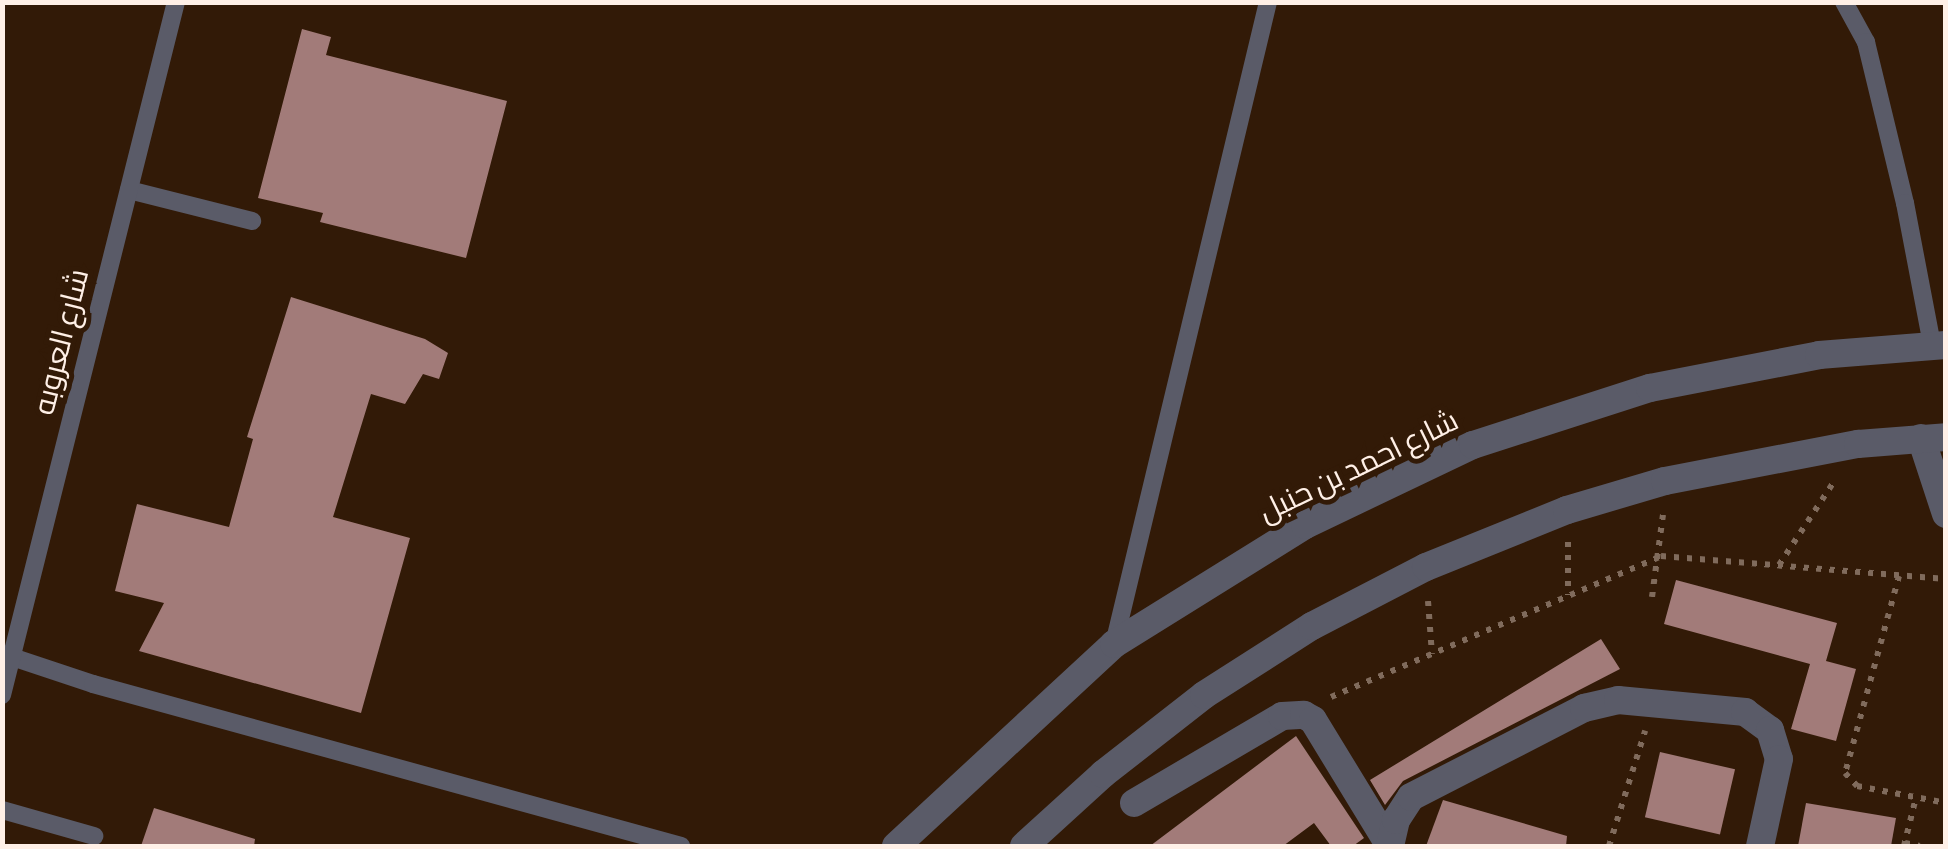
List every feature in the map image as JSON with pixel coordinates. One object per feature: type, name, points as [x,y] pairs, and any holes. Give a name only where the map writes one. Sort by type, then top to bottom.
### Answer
[{"type":"street","name":"شارع احمد بن حنبل","points":[[897,846],[1114,644],[1304,525],[1472,445],[1650,388],[1819,355],[1939,345]]},
{"type":"street","points":[[1024,846],[1103,774],[1204,695],[1312,626],[1426,567],[1568,510],[1665,481],[1858,444],[1933,437],[1946,514]]},
{"type":"street","points":[[1390,846],[1403,807],[1422,790],[1584,708],[1618,700],[1745,712],[1770,730],[1779,759],[1760,846]]},
{"type":"street","points":[[1134,802],[1293,714],[1313,720],[1390,846]]},
{"type":"lane","name":"شارع العروبه","points":[[2,694],[7,655],[176,2]]},
{"type":"lane","points":[[1114,644],[1268,2]]},
{"type":"lane","points":[[1844,2],[1866,42],[1939,345]]},
{"type":"lane","points":[[129,190],[252,222]]},
{"type":"lane","points":[[7,655],[93,684],[681,846]]},
{"type":"lane","points":[[2,810],[94,836]]},
{"type":"path","points":[[1779,565],[1858,444]]},
{"type":"path","points":[[1652,598],[1661,556],[1665,481]]},
{"type":"path","points":[[1568,510],[1568,596]]},
{"type":"path","points":[[1293,714],[1661,556],[1946,578]]},
{"type":"path","points":[[1426,567],[1432,654]]},
{"type":"path","points":[[1900,575],[1845,773],[1857,786],[1946,803]]},
{"type":"path","points":[[1609,846],[1654,702]]},
{"type":"path","points":[[1916,797],[1905,845],[1920,846]]},
{"type":"building","points":[[302,29],[331,37],[326,55],[507,101],[466,258],[320,222],[323,213],[258,198]]},
{"type":"building","points":[[291,297],[425,339],[448,353],[439,379],[423,374],[405,404],[371,394],[333,517],[410,538],[361,713],[139,651],[164,603],[115,591],[137,504],[229,527],[253,439],[247,437]]},
{"type":"building","points":[[1676,580],[1837,623],[1826,661],[1856,669],[1836,741],[1791,729],[1810,664],[1664,624]]},
{"type":"building","points":[[1601,639],[1620,669],[1403,781],[1385,805],[1370,780]]},
{"type":"building","points":[[1296,736],[1364,838],[1353,846],[1331,846],[1314,823],[1283,846],[1150,846]]},
{"type":"building","points":[[1660,752],[1735,769],[1720,835],[1645,817]]},
{"type":"building","points":[[1443,800],[1567,836],[1566,846],[1426,846]]},
{"type":"building","points":[[1806,803],[1896,818],[1891,846],[1798,846]]},
{"type":"building","points":[[154,808],[255,839],[254,846],[141,846]]}]
